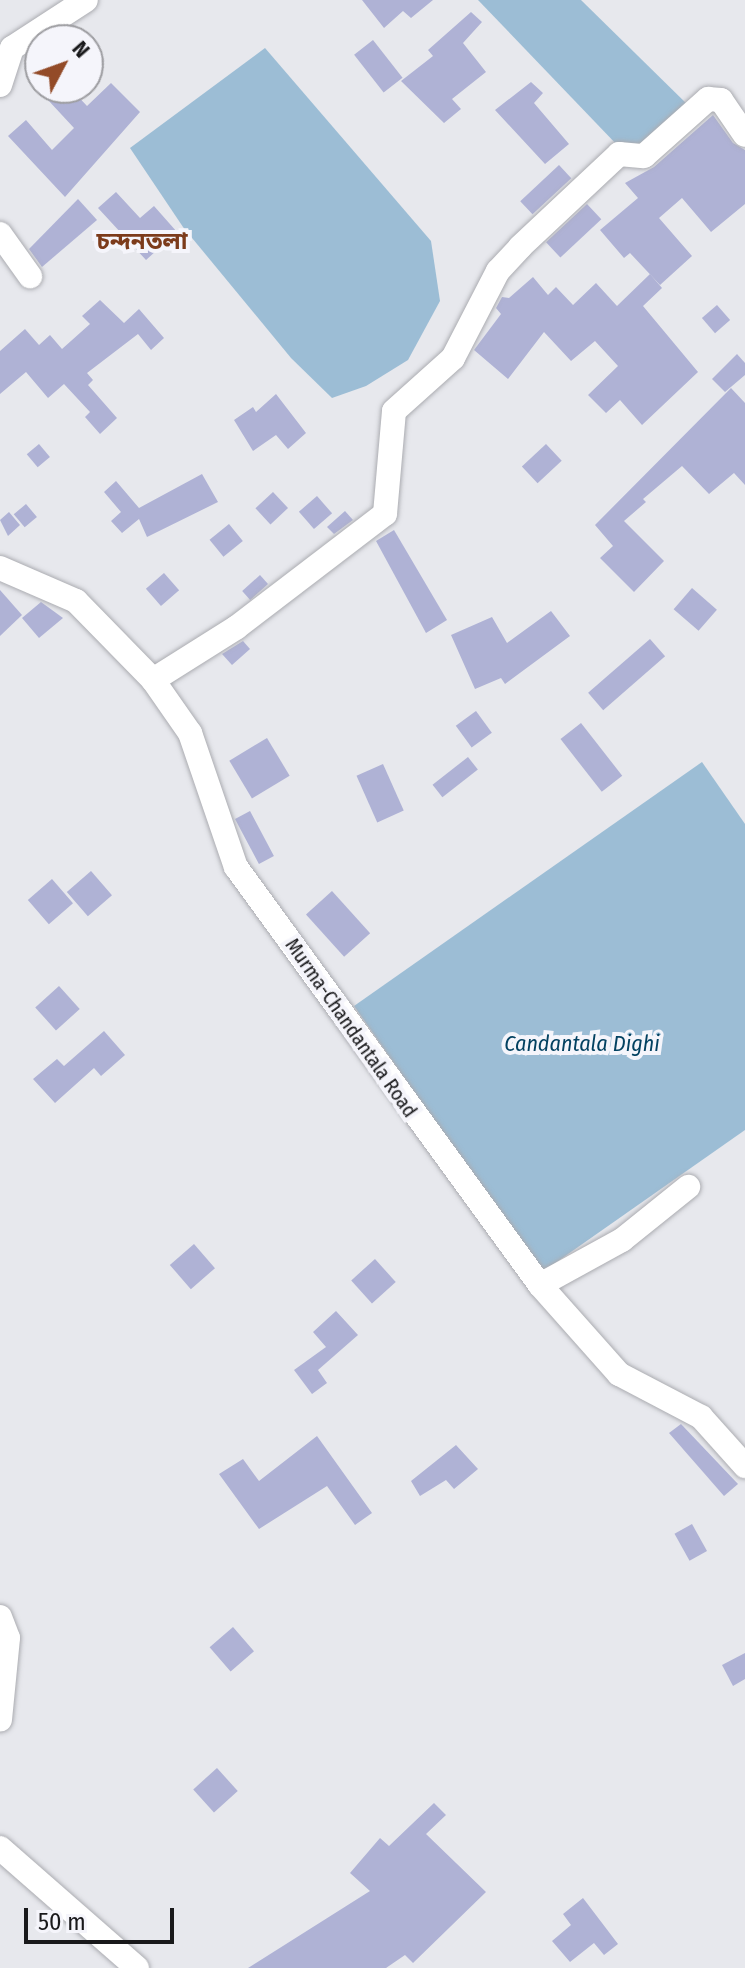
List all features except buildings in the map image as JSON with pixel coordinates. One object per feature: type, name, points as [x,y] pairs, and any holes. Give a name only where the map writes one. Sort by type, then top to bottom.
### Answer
[{"type":"street","points":[[0,85],[12,48],[86,0]]},
{"type":"street","points":[[153,680],[237,627],[385,514],[394,411],[453,358],[498,271],[619,154],[644,156],[708,99],[721,100],[745,135]]},
{"type":"street","points":[[0,234],[30,276]]},
{"type":"street","name":"Murma-Chandantala Road","points":[[0,568],[76,601],[153,680],[190,733],[236,867],[540,1285],[619,1374],[701,1417],[745,1466]]},
{"type":"street","points":[[540,1285],[622,1240],[688,1187]]},
{"type":"street","points":[[0,1617],[8,1638],[0,1720]]},
{"type":"street","points":[[0,1848],[137,1968]]},
{"type":"water","points":[[478,0],[581,0],[691,108],[640,150],[619,147]]},
{"type":"water","points":[[265,48],[431,241],[440,301],[408,360],[366,386],[332,398],[291,358],[183,227],[130,148]]},
{"type":"water","name":"Candantala Dighi","points":[[702,762],[745,824],[745,1130],[541,1273],[354,1006]]},
{"type":"district","name":"চন্দনতলা","points":[[142,242]]}]
